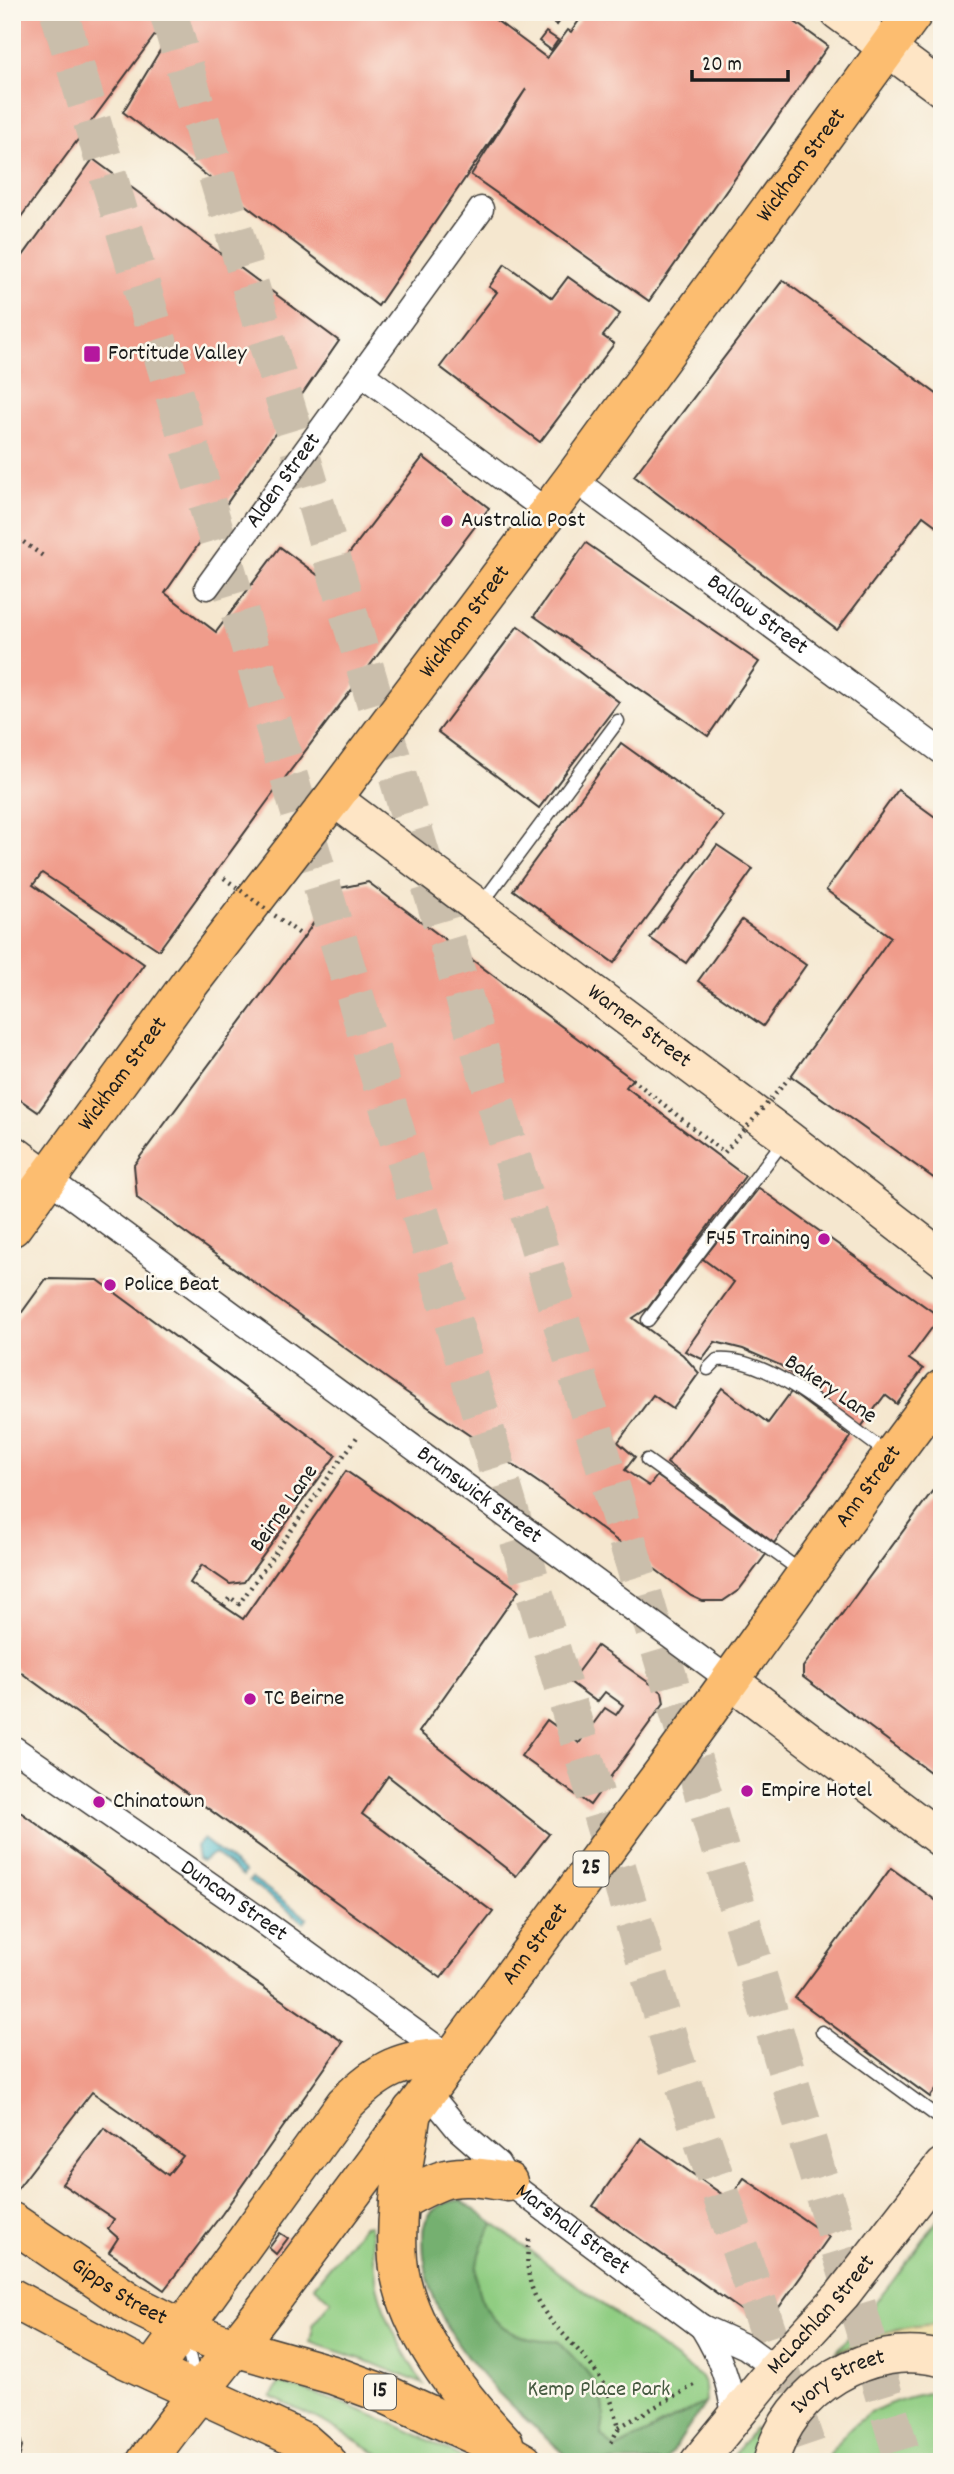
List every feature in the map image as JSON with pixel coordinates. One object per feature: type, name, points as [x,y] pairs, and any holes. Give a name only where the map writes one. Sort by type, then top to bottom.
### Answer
[{"type":"main road","name":"Wickham Street","points":[[12,1227],[190,983],[573,479],[914,12]]},
{"type":"main road","name":"Ann Street","points":[[146,2462],[264,2310],[731,1681],[805,1574],[942,1389]]},
{"type":"main road","points":[[152,2371],[345,2104],[388,2068],[408,2061],[451,2058]]},
{"type":"main road","name":"25","points":[[419,2101],[399,2201],[397,2231],[398,2260],[408,2304],[427,2342],[452,2379],[490,2428],[521,2460]]},
{"type":"main road","points":[[399,2201],[454,2177],[468,2176],[508,2182]]},
{"type":"main road","name":"Gipps Street","points":[[12,2222],[134,2304],[183,2329],[234,2347]]},
{"type":"main road","points":[[12,2298],[86,2339],[303,2441],[327,2462]]},
{"type":"main road","name":"15","points":[[234,2347],[333,2375],[387,2395],[521,2460]]},
{"type":"street","points":[[838,12],[942,89]]},
{"type":"street","name":"Alden Street","points":[[207,587],[481,209]]},
{"type":"street","points":[[362,374],[548,512]]},
{"type":"street","name":"Ballow Street","points":[[573,479],[942,752]]},
{"type":"street","name":"Warner Street","points":[[333,798],[786,1137],[942,1258]]},
{"type":"street","name":"Brunswick Street","points":[[12,1152],[731,1681],[942,1840]]},
{"type":"street","name":"Duncan Street","points":[[12,1747],[258,1918],[451,2058]]},
{"type":"street","name":"Marshall Street","points":[[419,2101],[458,2129],[498,2164],[508,2182],[702,2327],[746,2347],[775,2368]]},
{"type":"street","name":"McLachlan Street","points":[[698,2462],[775,2368],[842,2295],[942,2166]]},
{"type":"street","name":"Marshall Street","points":[[702,2327],[726,2373],[734,2417]]},
{"type":"street","name":"Ivory Street","points":[[771,2462],[786,2429],[802,2404],[845,2370],[869,2360],[894,2356],[914,2355],[942,2359]]},
{"type":"lane","points":[[480,906],[618,721]]},
{"type":"lane","points":[[648,1320],[786,1137]]},
{"type":"lane","name":"Bakery Lane","points":[[708,1369],[717,1360],[730,1358],[744,1362],[792,1385],[891,1455]]},
{"type":"lane","points":[[647,1460],[805,1574]]},
{"type":"lane","points":[[822,2032],[942,2120]]},
{"type":"lane","points":[[183,2329],[198,2392]]},
{"type":"path","points":[[12,534],[43,556]]},
{"type":"path","points":[[12,552],[21,541]]},
{"type":"path","points":[[224,878],[304,937]]},
{"type":"path","points":[[632,1079],[724,1153],[791,1076]]},
{"type":"path","name":"Beirne Lane","points":[[224,1606],[230,1597],[239,1604],[371,1417]]},
{"type":"path","points":[[529,2239],[528,2276],[543,2312],[591,2366],[611,2400],[619,2427],[610,2445]]},
{"type":"green space","name":"Kemp Place Park","points":[[461,2200],[701,2377],[705,2385],[706,2402],[665,2462],[574,2462],[521,2415],[473,2364],[437,2305],[427,2272],[423,2236],[426,2221],[434,2210],[446,2203]]},
{"type":"green space","points":[[461,2200],[494,2224],[482,2245],[477,2266],[478,2287],[484,2305],[496,2321],[512,2332],[533,2339],[558,2341],[578,2362],[600,2393],[604,2406],[601,2435],[615,2449],[706,2402],[665,2462],[574,2462],[521,2415],[472,2364],[436,2305],[426,2272],[423,2236],[426,2221],[434,2210],[446,2203]]},
{"type":"green space","points":[[942,2214],[942,2324],[897,2329],[835,2354],[892,2282]]},
{"type":"green space","points":[[369,2225],[377,2285],[385,2312],[423,2384],[367,2361],[309,2342],[313,2333],[312,2325],[331,2301],[314,2286],[363,2226]]},
{"type":"green space","points":[[279,2383],[377,2417],[470,2462],[393,2462],[322,2421],[271,2397]]},
{"type":"green space","points":[[927,2393],[942,2393],[942,2462],[826,2462],[845,2434],[868,2415],[881,2407]]},
{"type":"green space","points":[[754,2429],[764,2436],[755,2462],[729,2462]]},
{"type":"sand","points":[[942,2324],[942,2344],[875,2342],[835,2354],[887,2332],[913,2326]]},
{"type":"water","points":[[203,1839],[245,1872],[243,1876],[214,1853],[202,1861],[198,1859],[196,1846]]},
{"type":"water","points":[[252,1878],[307,1918],[304,1922],[249,1881]]},
{"type":"building","points":[[23,12],[172,12],[12,229],[12,27]]},
{"type":"building","points":[[183,12],[485,12],[547,58],[585,12],[781,12],[828,46],[649,301],[471,175],[526,89],[378,306],[123,112]]},
{"type":"building","points":[[545,12],[566,12],[557,25],[543,15]]},
{"type":"building","points":[[546,32],[558,40],[551,50],[539,41]]},
{"type":"building","points":[[93,159],[339,341],[165,593],[216,632],[280,547],[327,582],[423,457],[489,508],[272,795],[159,950],[42,873],[33,885],[144,964],[38,1112],[12,1094],[12,271]]},
{"type":"building","points":[[505,264],[552,298],[568,277],[620,314],[603,336],[614,344],[540,442],[440,367],[497,292],[489,287]]},
{"type":"building","points":[[783,280],[942,398],[942,530],[923,516],[837,630],[634,476]]},
{"type":"building","points":[[586,543],[759,662],[708,736],[534,616]]},
{"type":"building","points":[[518,626],[619,702],[539,808],[438,732]]},
{"type":"building","points":[[621,743],[723,816],[614,963],[513,890]]},
{"type":"building","points":[[898,790],[942,822],[942,1184],[791,1076],[891,937],[826,890]]},
{"type":"building","points":[[717,845],[753,869],[686,963],[650,938]]},
{"type":"building","points":[[368,882],[632,1079],[626,1087],[745,1176],[648,1308],[633,1318],[683,1355],[699,1373],[673,1409],[653,1395],[618,1442],[635,1457],[625,1470],[649,1486],[657,1476],[767,1553],[739,1590],[723,1601],[702,1601],[691,1596],[545,1487],[406,1392],[137,1198],[134,1165],[304,937],[336,889]]},
{"type":"building","points":[[742,920],[806,965],[763,1026],[698,981]]},
{"type":"building","points":[[759,1188],[940,1317],[909,1359],[923,1369],[897,1404],[885,1395],[861,1427],[780,1365],[743,1349],[715,1342],[702,1359],[685,1351],[734,1282],[703,1259]]},
{"type":"building","points":[[46,1279],[98,1280],[336,1455],[244,1582],[230,1584],[202,1565],[190,1583],[243,1619],[346,1471],[519,1590],[419,1732],[549,1834],[516,1876],[388,1776],[362,1814],[493,1912],[441,1978],[12,1666],[12,1326]]},
{"type":"building","points":[[722,1388],[768,1423],[791,1392],[851,1437],[774,1543],[667,1463]]},
{"type":"building","points":[[942,1478],[942,1781],[803,1677],[803,1667]]},
{"type":"building","points":[[597,1646],[662,1692],[664,1703],[590,1805],[521,1756],[547,1720],[579,1743],[605,1708],[616,1715],[623,1705],[605,1692],[597,1702],[570,1682]]},
{"type":"building","points":[[12,1806],[238,1970],[343,2042],[222,2214],[164,2290],[109,2252],[118,2238],[108,2229],[114,2219],[62,2184],[104,2128],[168,2175],[183,2156],[92,2092],[14,2193],[12,2192]]},
{"type":"building","points":[[891,1868],[942,1905],[942,2081],[930,2097],[795,1998]]},
{"type":"building","points":[[641,2138],[729,2199],[744,2178],[829,2237],[765,2327],[593,2206]]},
{"type":"building","points":[[280,2233],[288,2238],[276,2254],[269,2248]]},
{"type":"building","points":[[12,2393],[22,2447],[18,2462],[12,2462]]},
{"type":"tunnel","points":[[59,12],[673,2053],[812,2462]]},
{"type":"tunnel","points":[[168,12],[904,2462]]},
{"type":"place","name":"Fortitude Valley","points":[[92,354]]},
{"type":"place","name":"Australia Post","points":[[447,521]]},
{"type":"place","name":"F45 Training","points":[[824,1239]]},
{"type":"place","name":"Police Beat","points":[[110,1285]]},
{"type":"place","name":"TC Beirne","points":[[250,1699]]},
{"type":"place","name":"Empire Hotel","points":[[747,1791]]},
{"type":"place","name":"Chinatown","points":[[99,1802]]}]
